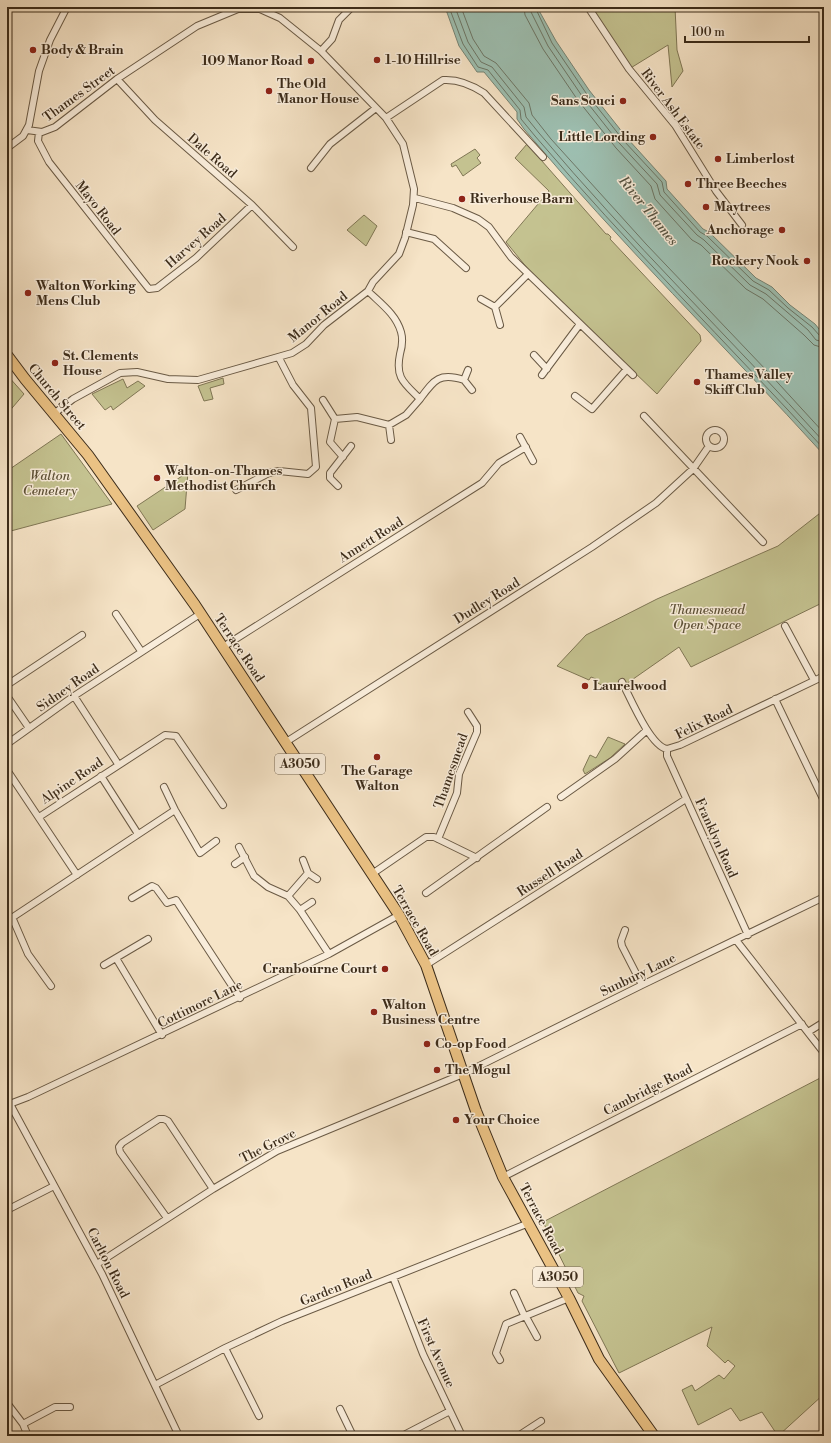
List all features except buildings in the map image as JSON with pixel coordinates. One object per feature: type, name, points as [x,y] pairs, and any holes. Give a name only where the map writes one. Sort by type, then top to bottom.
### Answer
[{"type":"main road","name":"Church Street","points":[[7,355],[88,455]]},
{"type":"main road","name":"Terrace Road","points":[[88,455],[223,647],[399,915],[426,965],[488,1143],[503,1176],[569,1298],[599,1359],[654,1436]]},
{"type":"street","points":[[7,148],[23,136],[27,130],[40,68],[50,40],[66,7]]},
{"type":"street","points":[[321,51],[332,39],[339,20],[352,7]]},
{"type":"street","name":"River Ash Estate","points":[[588,7],[624,62],[654,101],[675,125],[716,191],[742,225]]},
{"type":"street","name":"Thames Street","points":[[27,130],[39,132],[49,130],[60,124],[117,79],[197,26],[228,12],[246,8]]},
{"type":"street","name":"Manor Road","points":[[55,413],[73,399],[120,373],[137,372],[168,378],[198,380],[279,358],[292,353],[306,344],[324,325],[368,291],[373,282],[398,254],[406,232],[415,198],[413,180],[403,144],[386,118],[321,51],[271,13],[260,9],[246,8]]},
{"type":"street","name":"Dale Road","points":[[117,79],[155,120],[252,205],[293,247]]},
{"type":"street","points":[[386,118],[444,80],[454,79],[475,88],[487,97],[543,156]]},
{"type":"street","points":[[311,168],[330,144],[376,108]]},
{"type":"street","name":"Mayo Road","points":[[39,132],[38,141],[49,162],[146,288],[151,290]]},
{"type":"street","points":[[415,198],[440,203],[478,219],[489,227],[511,257],[634,375]]},
{"type":"street","name":"Harvey Road","points":[[151,290],[156,288],[196,258],[252,205]]},
{"type":"street","points":[[406,232],[434,239],[466,268]]},
{"type":"street","points":[[495,307],[528,274]]},
{"type":"street","points":[[368,291],[391,313],[399,326],[402,340],[398,374],[420,399]]},
{"type":"street","points":[[481,299],[495,307],[500,324]]},
{"type":"street","points":[[542,375],[555,360],[564,344],[580,324]]},
{"type":"street","points":[[534,355],[548,369]]},
{"type":"street","points":[[236,490],[264,474],[279,472],[308,474],[316,467],[311,408],[293,385],[279,358]]},
{"type":"street","points":[[575,396],[592,410],[627,369]]},
{"type":"street","points":[[464,380],[468,370]]},
{"type":"street","points":[[335,419],[357,417],[388,425],[406,415],[430,386],[442,377],[450,376],[464,380],[472,390]]},
{"type":"street","points":[[323,400],[335,419],[330,442],[343,457]]},
{"type":"street","points":[[644,416],[763,542]]},
{"type":"street","points":[[388,425],[391,440]]},
{"type":"street","points":[[520,436],[533,461]]},
{"type":"street","points":[[338,486],[330,478],[330,473],[351,446]]},
{"type":"street","name":"Dudley Road","points":[[286,742],[592,547],[656,503],[693,469],[709,446]]},
{"type":"street","name":"Annett Road","points":[[223,647],[482,483],[499,463],[526,447]]},
{"type":"street","points":[[116,614],[141,651]]},
{"type":"street","name":"Sidney Road","points":[[7,744],[74,696],[200,614]]},
{"type":"street","points":[[785,626],[814,680]]},
{"type":"street","points":[[7,685],[82,635]]},
{"type":"street","name":"Felix Road","points":[[622,682],[647,730],[658,744],[667,749],[680,746],[824,676]]},
{"type":"street","points":[[7,696],[30,728]]},
{"type":"street","name":"Alpine Road","points":[[74,696],[118,764]]},
{"type":"street","points":[[775,699],[824,801]]},
{"type":"street","name":"Thamesmead","points":[[438,839],[457,793],[459,774],[476,732],[477,726],[468,712]]},
{"type":"street","points":[[561,796],[615,759],[647,730]]},
{"type":"street","name":"Alpine Road","points":[[39,817],[118,764],[165,735],[176,736],[223,805]]},
{"type":"street","name":"Franklyn Road","points":[[667,749],[667,756],[748,935]]},
{"type":"street","points":[[7,770],[77,875]]},
{"type":"street","points":[[101,776],[138,834]]},
{"type":"street","points":[[164,786],[174,810],[200,854],[216,841]]},
{"type":"street","name":"Russell Road","points":[[426,965],[686,799]]},
{"type":"street","points":[[426,892],[547,807]]},
{"type":"street","points":[[51,986],[28,954],[10,919],[174,810]]},
{"type":"street","points":[[372,874],[422,839],[430,837],[438,839],[476,858]]},
{"type":"street","points":[[239,847],[254,876],[268,887],[288,896],[300,910],[329,954]]},
{"type":"street","points":[[235,864],[245,857]]},
{"type":"street","points":[[303,860],[308,873],[317,879]]},
{"type":"street","points":[[288,896],[308,873]]},
{"type":"street","points":[[132,898],[152,886],[156,888],[167,903],[176,900],[240,998]]},
{"type":"street","name":"Sunbury Lane","points":[[463,1074],[824,897]]},
{"type":"street","points":[[300,910],[312,902]]},
{"type":"street","name":"Cottimore Lane","points":[[9,1105],[240,998],[329,954],[399,915]]},
{"type":"street","points":[[625,930],[621,940],[622,946],[642,985]]},
{"type":"street","points":[[104,965],[148,939]]},
{"type":"street","points":[[736,940],[824,1053]]},
{"type":"street","points":[[116,958],[162,1035]]},
{"type":"street","points":[[808,1032],[824,1022]]},
{"type":"street","name":"Cambridge Road","points":[[503,1176],[802,1024]]},
{"type":"street","name":"The Grove","points":[[97,1264],[213,1189],[277,1151],[463,1074]]},
{"type":"street","name":"Carlton Road","points":[[9,1105],[97,1264],[179,1436]]},
{"type":"street","points":[[168,1218],[120,1152],[119,1147],[122,1143],[159,1119],[164,1118],[168,1121],[213,1189]]},
{"type":"street","points":[[7,1210],[54,1186]]},
{"type":"street","name":"Garden Road","points":[[155,1385],[225,1348],[282,1321],[529,1223]]},
{"type":"street","name":"First Avenue","points":[[393,1277],[423,1354],[462,1436]]},
{"type":"street","points":[[514,1293],[537,1337]]},
{"type":"street","points":[[500,1360],[496,1353],[506,1324],[569,1298]]},
{"type":"street","points":[[225,1348],[259,1416]]},
{"type":"street","points":[[7,1403],[23,1424],[28,1436]]},
{"type":"street","points":[[23,1424],[55,1407],[70,1407]]},
{"type":"street","points":[[340,1409],[353,1436]]},
{"type":"street","points":[[402,1436],[450,1411]]},
{"type":"street","points":[[519,1436],[540,1421]]},
{"type":"green space","points":[[588,7],[675,7],[677,50],[683,71],[672,87],[668,45],[629,69]]},
{"type":"green space","points":[[527,144],[606,234],[611,237],[610,239],[700,335],[701,341],[657,394],[532,274],[506,242],[549,191],[515,158]]},
{"type":"green space","points":[[475,149],[480,155],[477,158],[481,163],[463,176],[456,165],[452,167],[451,164]]},
{"type":"green space","points":[[364,215],[377,226],[366,246],[347,230]]},
{"type":"green space","points":[[7,375],[24,394],[7,414]]},
{"type":"green space","points":[[223,378],[224,384],[210,388],[213,399],[204,401],[198,386]]},
{"type":"green space","points":[[123,379],[127,388],[138,381],[145,386],[113,410],[111,406],[105,410],[92,394]]},
{"type":"green space","name":"Walton Cemetery","points":[[61,434],[112,504],[7,532],[7,471]]},
{"type":"green space","points":[[188,472],[185,509],[153,530],[137,506]]},
{"type":"green space","name":"Thamesmead Open Space","points":[[824,510],[824,602],[691,667],[679,647],[616,691],[595,682],[596,679],[591,677],[589,680],[557,666],[586,635],[657,599],[778,546]]},
{"type":"green space","points":[[608,737],[625,744],[610,758],[585,774],[583,770],[590,755],[596,758]]},
{"type":"green space","points":[[824,1076],[824,1394],[778,1436],[762,1412],[740,1421],[731,1408],[698,1425],[682,1390],[692,1385],[695,1391],[719,1375],[724,1379],[735,1366],[728,1360],[725,1363],[707,1346],[712,1327],[619,1373],[582,1301],[584,1296],[578,1293],[543,1222]]},
{"type":"water","name":"River Thames","points":[[445,7],[537,7],[556,41],[589,90],[627,138],[666,181],[667,189],[703,229],[709,232],[756,278],[772,287],[790,305],[815,324],[824,335],[824,455],[597,212],[524,129],[517,119],[517,112],[484,72],[477,72],[459,46]]},
{"type":"place","name":"Body & Brain","points":[[33,50]]},
{"type":"place","name":"1-10 Hillrise","points":[[377,60]]},
{"type":"place","name":"109 Manor Road","points":[[311,61]]},
{"type":"place","name":"The Old Manor House","points":[[269,91]]},
{"type":"place","name":"Sans Souci","points":[[623,101]]},
{"type":"place","name":"Little Lording","points":[[653,137]]},
{"type":"place","name":"Limberlost","points":[[718,159]]},
{"type":"place","name":"Three Beeches","points":[[688,184]]},
{"type":"place","name":"Riverhouse Barn","points":[[462,199]]},
{"type":"place","name":"Maytrees","points":[[706,207]]},
{"type":"place","name":"Anchorage","points":[[782,230]]},
{"type":"place","name":"Rockery Nook","points":[[807,261]]},
{"type":"place","name":"Walton Working Mens Club","points":[[28,293]]},
{"type":"place","name":"St. Clements House","points":[[55,363]]},
{"type":"place","name":"Thames Valley Skiff Club","points":[[697,382]]},
{"type":"place","name":"Walton-on-Thames Methodist Church","points":[[157,478]]},
{"type":"place","name":"Laurelwood","points":[[585,686]]},
{"type":"place","name":"The Garage Walton","points":[[377,757]]},
{"type":"place","name":"Cranbourne Court","points":[[385,969]]},
{"type":"place","name":"Walton Business Centre","points":[[374,1012]]},
{"type":"place","name":"Co-op Food","points":[[427,1044]]},
{"type":"place","name":"The Mogul","points":[[437,1070]]},
{"type":"place","name":"Your Choice","points":[[456,1120]]}]
